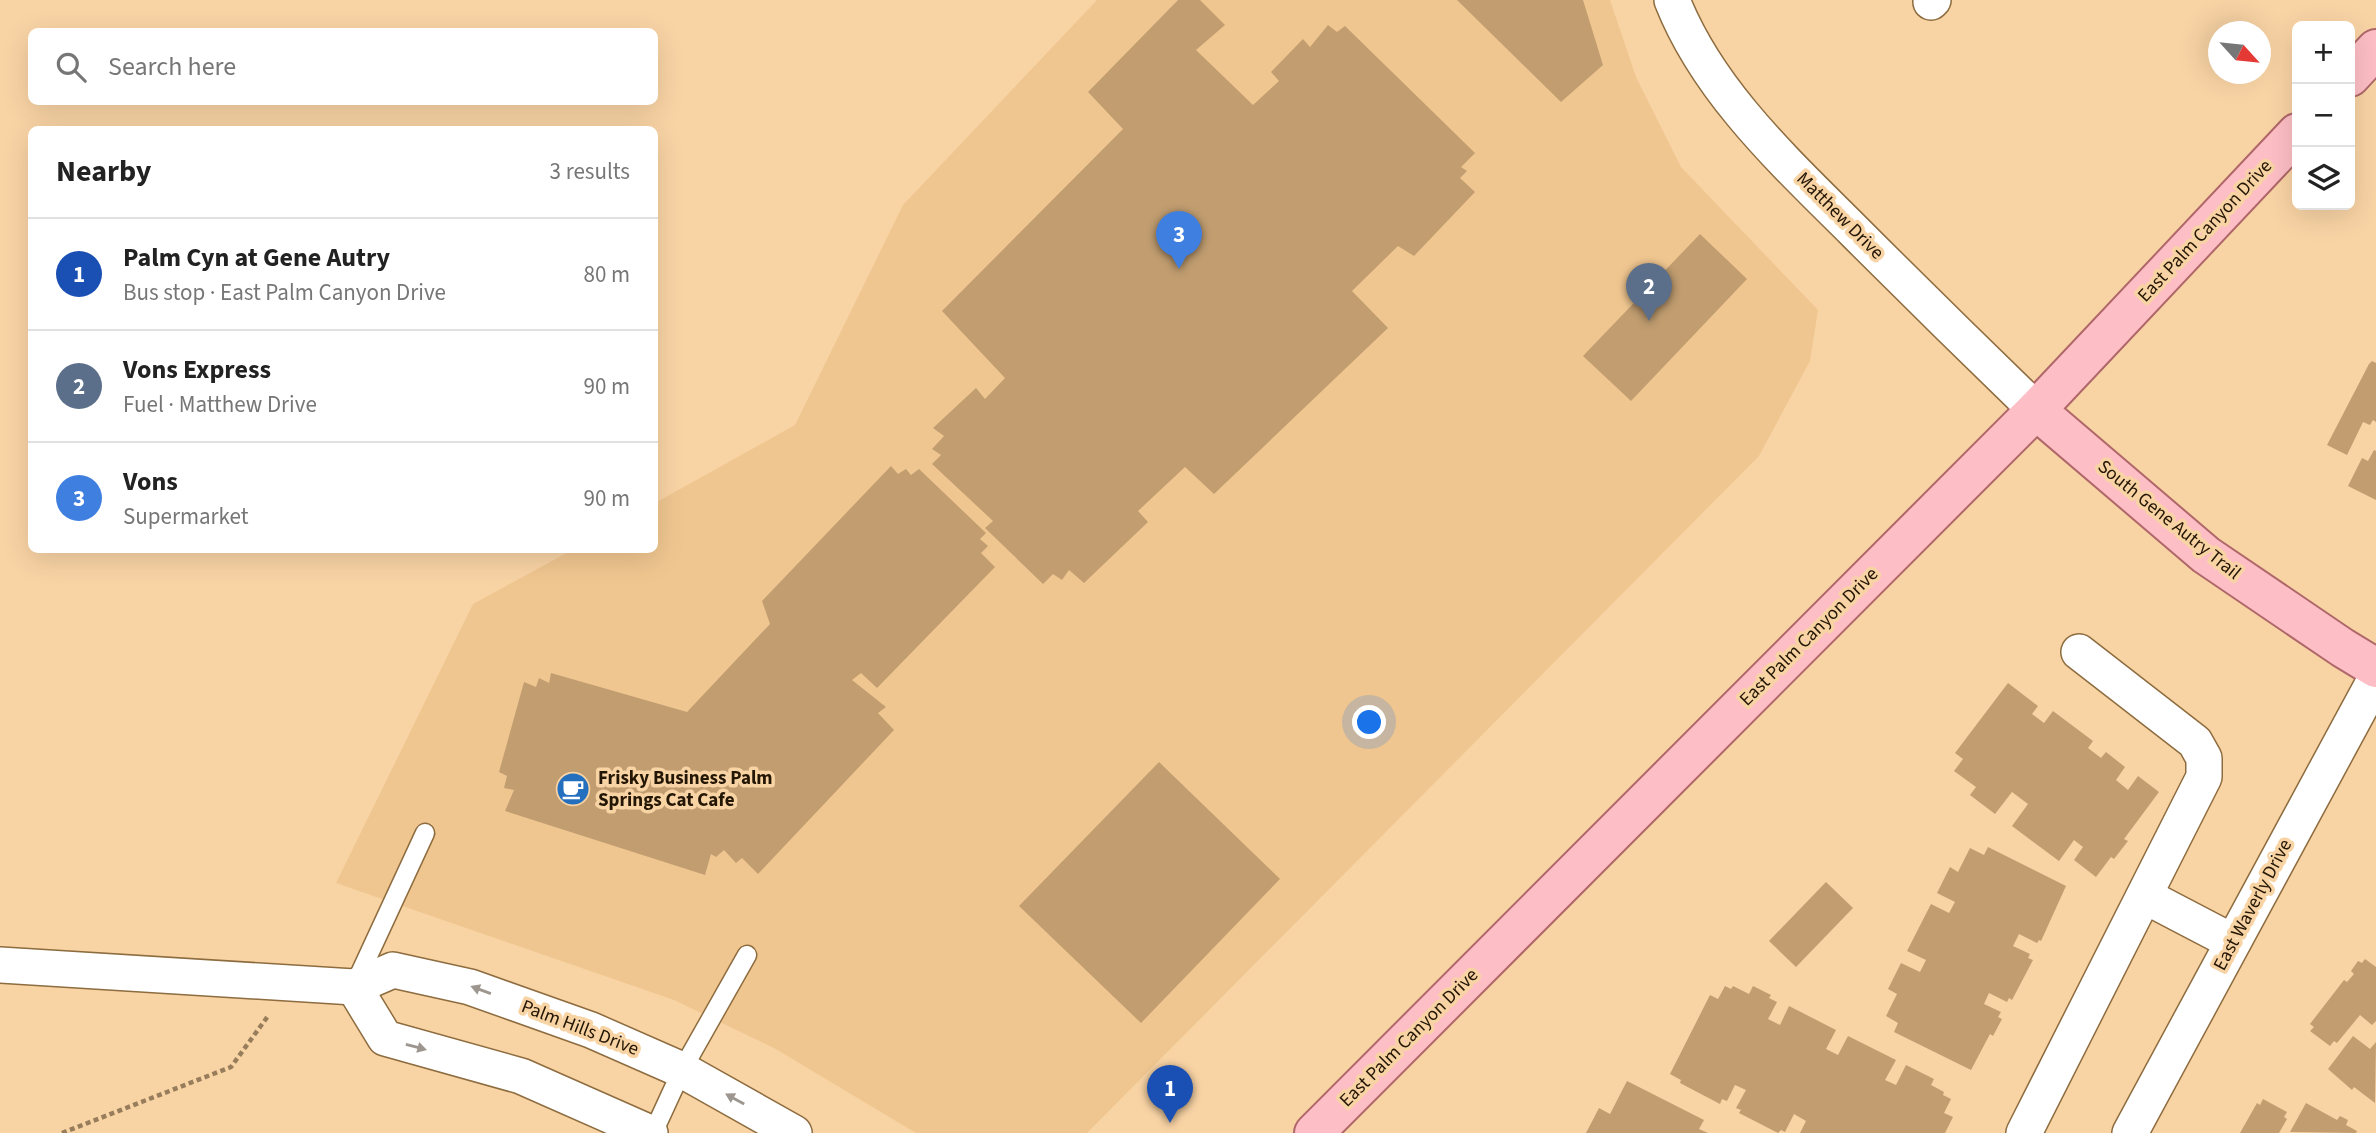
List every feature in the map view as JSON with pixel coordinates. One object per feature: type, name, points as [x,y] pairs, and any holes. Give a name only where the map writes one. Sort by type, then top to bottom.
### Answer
[{"type":"main road","points":[[2355,72],[2376,49]]},
{"type":"main road","name":"East Palm Canyon Drive","points":[[1314,1133],[2036,410],[2292,138]]},
{"type":"main road","name":"South Gene Autry Trail","points":[[2036,410],[2206,555],[2376,668]]},
{"type":"street","name":"Matthew Drive","points":[[1672,0],[1681,24],[1717,82],[1777,154],[2036,410]]},
{"type":"street","points":[[2024,1133],[2204,777],[2204,758],[2195,742],[2079,652]]},
{"type":"street","name":"East Waverly Drive","points":[[2130,1133],[2376,678]]},
{"type":"street","points":[[2145,896],[2233,942]]},
{"type":"street","name":"Palm Hills Drive","points":[[0,965],[354,987],[393,970],[470,986],[591,1030],[682,1070],[794,1133]]},
{"type":"street","points":[[354,987],[385,1038],[521,1076],[652,1133]]},
{"type":"lane","points":[[354,987],[425,833]]},
{"type":"lane","points":[[652,1133],[682,1070],[747,955]]},
{"type":"path","points":[[62,1133],[231,1067],[291,983]]},
{"type":"shaded area","points":[[1097,0],[1610,0],[1636,77],[1681,167],[1818,310],[1810,361],[1759,456],[1087,1133],[916,1133],[774,1048],[674,1000],[336,883],[473,604],[566,553],[658,553],[658,501],[795,425],[903,205]]},
{"type":"building","points":[[1178,0],[1200,0],[1225,25],[1196,50],[1253,105],[1279,81],[1271,72],[1303,39],[1310,47],[1328,25],[1337,32],[1345,26],[1475,153],[1461,167],[1467,171],[1460,178],[1475,192],[1414,256],[1398,246],[1352,291],[1388,328],[1214,494],[1185,467],[1138,511],[1148,522],[1084,583],[1069,570],[1062,580],[1053,574],[1043,584],[985,528],[993,521],[932,464],[941,455],[932,449],[944,436],[933,428],[976,388],[985,399],[1005,378],[942,311],[1123,129],[1088,92]]},
{"type":"building","points":[[1457,0],[1583,0],[1603,65],[1561,102]]},
{"type":"building","points":[[1700,234],[1747,279],[1631,401],[1583,356]]},
{"type":"building","points":[[2372,361],[2376,363],[2376,422],[2373,420],[2370,425],[2363,422],[2347,455],[2327,445]]},
{"type":"building","points":[[2374,450],[2376,500],[2348,486],[2362,458],[2368,461]]},
{"type":"building","points":[[891,466],[898,474],[906,469],[911,475],[919,469],[986,533],[980,539],[988,546],[981,553],[995,567],[877,688],[861,673],[852,680],[886,707],[878,713],[894,730],[758,874],[742,858],[736,863],[724,850],[716,857],[711,854],[705,875],[505,811],[514,790],[504,788],[507,776],[499,772],[524,682],[536,687],[539,678],[549,683],[551,673],[687,712],[770,624],[762,601]]},
{"type":"building","points":[[2008,683],[2038,706],[2032,714],[2044,723],[2053,711],[2093,741],[2088,748],[2101,758],[2106,752],[2125,767],[2116,780],[2128,790],[2138,776],[2159,792],[2124,839],[2128,841],[2096,877],[2074,860],[2083,847],[2074,840],[2059,861],[2012,826],[2028,804],[2012,792],[1995,814],[1970,795],[1976,787],[1954,771],[1963,759],[1955,753]]},
{"type":"building","points":[[1159,762],[1280,879],[1141,1023],[1019,906]]},
{"type":"building","points":[[1988,847],[2066,886],[2041,941],[2037,943],[2019,934],[2013,946],[2030,954],[2028,958],[2033,960],[2012,1000],[2009,998],[2007,1002],[1989,993],[1984,1004],[2001,1012],[1998,1017],[2002,1019],[1993,1036],[1990,1034],[1971,1070],[1894,1032],[1898,1023],[1886,1016],[1897,994],[1888,989],[1901,963],[1920,972],[1926,960],[1907,951],[1931,904],[1949,913],[1955,902],[1937,893],[1950,867],[1958,872],[1970,848],[1984,855]]},
{"type":"building","points":[[1826,882],[1853,908],[1796,967],[1769,941]]},
{"type":"building","points":[[2365,959],[2376,967],[2376,1021],[2372,1025],[2360,1015],[2337,1043],[2334,1041],[2330,1046],[2310,1031],[2314,1027],[2310,1024],[2344,980],[2347,982],[2354,974],[2351,971],[2358,961],[2362,963]]},
{"type":"building","points":[[1725,986],[1731,989],[1733,986],[1749,994],[1753,986],[1771,995],[1769,998],[1777,1002],[1768,1019],[1780,1025],[1789,1006],[1836,1030],[1826,1049],[1838,1055],[1848,1036],[1896,1060],[1885,1080],[1896,1085],[1906,1065],[1934,1079],[1931,1085],[1951,1099],[1944,1113],[1953,1117],[1945,1133],[1800,1133],[1806,1121],[1794,1114],[1785,1132],[1781,1130],[1778,1133],[1739,1113],[1741,1110],[1736,1108],[1746,1090],[1735,1085],[1727,1101],[1722,1099],[1720,1104],[1680,1083],[1681,1080],[1670,1074],[1710,995],[1718,999]]},
{"type":"building","points":[[2353,1036],[2370,1049],[2376,1042],[2375,1103],[2354,1087],[2352,1090],[2328,1069]]},
{"type":"building","points":[[1627,1081],[1704,1120],[1699,1129],[1708,1133],[1586,1133],[1599,1108],[1610,1114]]},
{"type":"building","points":[[2263,1099],[2287,1112],[2284,1117],[2287,1119],[2279,1133],[2240,1133],[2257,1103],[2260,1105]]},
{"type":"building","points":[[2306,1103],[2337,1120],[2340,1116],[2348,1120],[2346,1125],[2357,1131],[2356,1133],[2290,1132]]},
{"type":"place","name":"Vons","points":[[1179,269]]},
{"type":"place","name":"Vons Express","points":[[1649,321]]},
{"type":"place","name":"Frisky Business Palm Springs Cat Cafe","points":[[573,789]]},
{"type":"place","name":"Palm Cyn at Gene Autry","points":[[1170,1123]]}]
